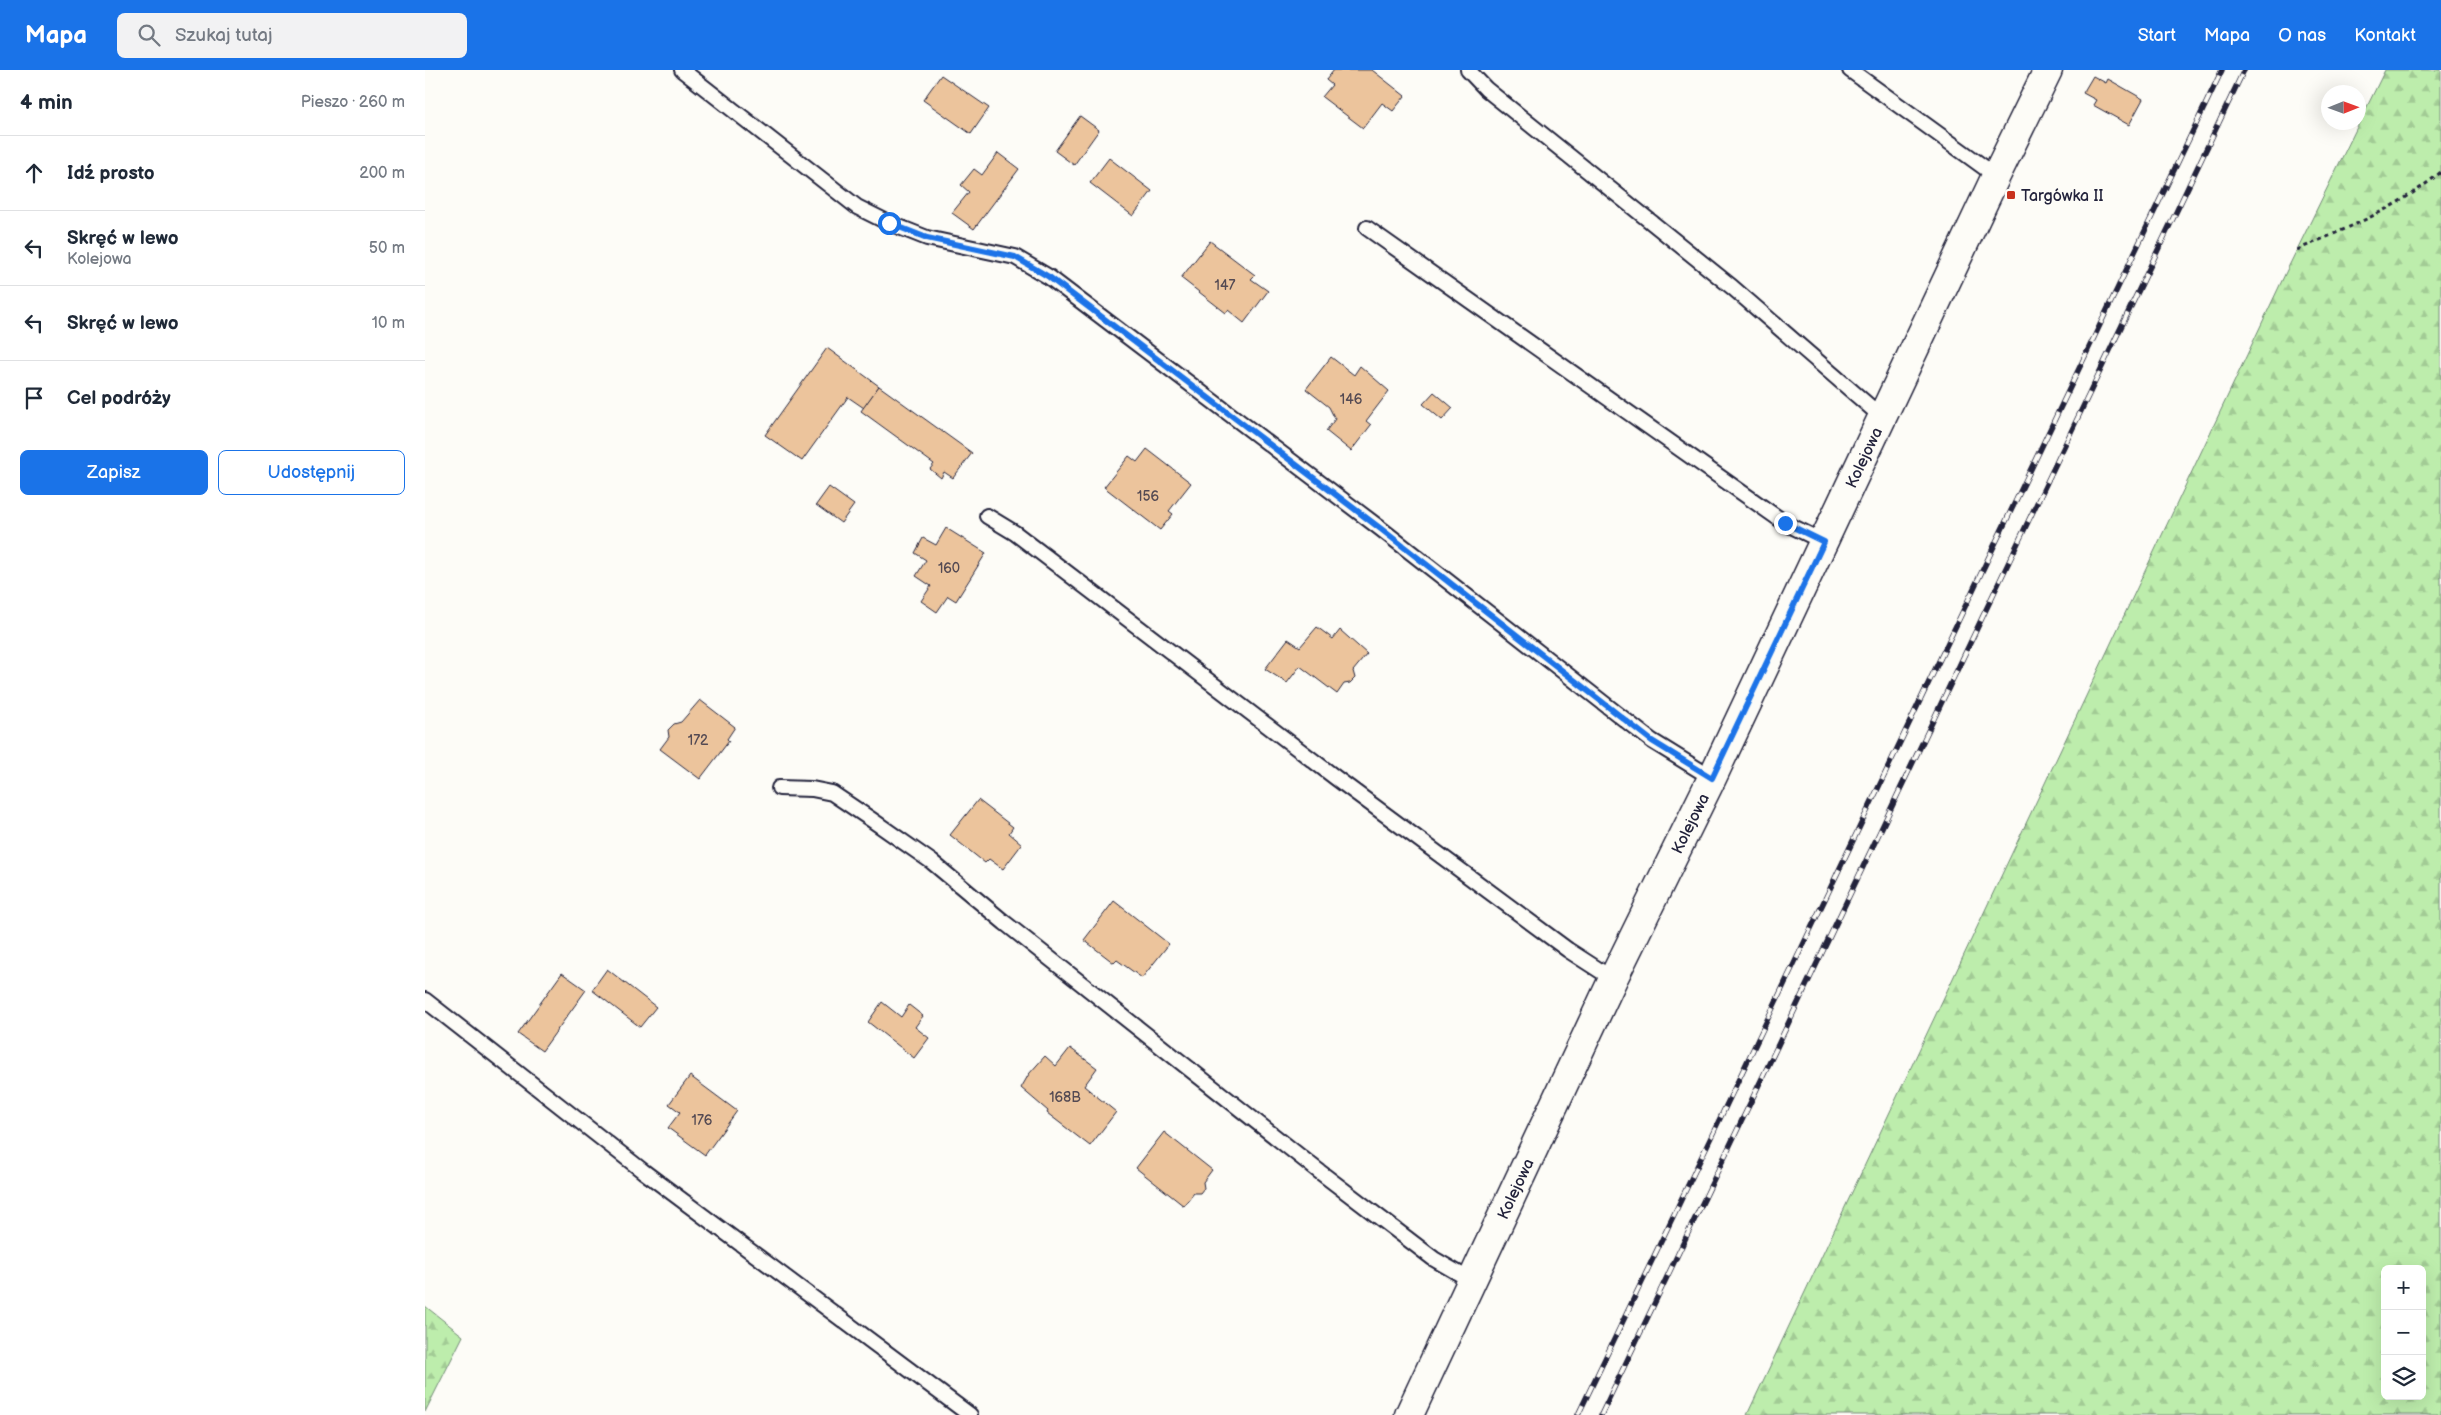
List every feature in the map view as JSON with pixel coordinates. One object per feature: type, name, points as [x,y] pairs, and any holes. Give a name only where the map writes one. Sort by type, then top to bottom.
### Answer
[{"type":"street","name":"Kolejowa","points":[[1409,1415],[1613,979],[1712,778],[1883,418],[1996,176],[2038,74]]},
{"type":"lane","points":[[683,70],[857,207],[889,223],[927,238],[1015,257],[1049,277],[1411,552],[1652,741],[1712,778]]},
{"type":"lane","points":[[1468,70],[1486,89],[1732,287],[1883,418]]},
{"type":"lane","points":[[1851,70],[1996,176]]},
{"type":"lane","points":[[1367,228],[1785,523],[1824,542]]},
{"type":"lane","points":[[987,516],[1015,533],[1328,772],[1560,944],[1613,979]]},
{"type":"lane","points":[[779,788],[812,789],[832,793],[873,820],[932,862],[1005,923],[1316,1169],[1434,1259],[1472,1280]]},
{"type":"lane","points":[[425,1000],[643,1171],[970,1415]]},
{"type":"path","points":[[2297,250],[2380,214],[2415,194],[2441,172]]},
{"type":"green space","points":[[2385,70],[2441,70],[2441,1415],[1747,1415],[2287,270],[2356,130],[2366,130],[2366,109]]},
{"type":"green space","points":[[425,1306],[463,1336],[425,1412]]},
{"type":"building","points":[[1334,70],[1372,70],[1405,96],[1393,111],[1382,103],[1363,128],[1322,97],[1332,85],[1326,80]]},
{"type":"building","points":[[941,75],[989,108],[971,134],[923,100]]},
{"type":"building","points":[[2093,76],[2106,83],[2108,79],[2143,99],[2129,125],[2093,105],[2096,100],[2083,93]]},
{"type":"building","points":[[1080,116],[1099,130],[1074,165],[1055,151]]},
{"type":"building","points":[[998,153],[1019,169],[974,229],[952,213],[969,192],[961,185],[974,169],[982,175]]},
{"type":"building","points":[[1109,158],[1152,191],[1133,216],[1090,183]]},
{"type":"building","points":[[1210,241],[1255,275],[1251,279],[1268,291],[1244,323],[1228,310],[1226,313],[1181,278]]},
{"type":"building","points":[[827,348],[879,386],[864,408],[848,397],[802,461],[765,435]]},
{"type":"building","points":[[1331,357],[1354,375],[1360,366],[1389,391],[1366,421],[1371,425],[1351,451],[1326,431],[1335,419],[1329,407],[1306,389]]},
{"type":"building","points":[[879,386],[972,453],[953,478],[944,472],[941,478],[930,469],[934,464],[861,411]]},
{"type":"building","points":[[1434,392],[1453,408],[1442,420],[1423,404]]},
{"type":"building","points":[[1147,449],[1191,483],[1169,511],[1173,514],[1160,530],[1104,487],[1129,456],[1137,462]]},
{"type":"building","points":[[829,487],[854,505],[841,523],[816,505]]},
{"type":"building","points":[[946,528],[986,553],[956,601],[948,596],[937,612],[921,601],[931,586],[916,576],[926,560],[915,553],[923,538],[936,545]]},
{"type":"building","points":[[1317,627],[1333,639],[1340,630],[1367,654],[1353,671],[1355,678],[1350,683],[1344,684],[1337,694],[1300,666],[1287,683],[1265,669],[1288,639],[1300,647]]},
{"type":"building","points":[[700,700],[735,727],[727,739],[729,741],[700,779],[660,749],[669,737],[668,730],[674,724],[681,722]]},
{"type":"building","points":[[978,800],[1013,827],[1009,833],[1022,844],[1003,869],[989,859],[985,863],[950,835]]},
{"type":"building","points":[[1114,901],[1169,944],[1142,978],[1117,960],[1114,963],[1084,940]]},
{"type":"building","points":[[607,969],[656,1007],[640,1027],[592,990]]},
{"type":"building","points":[[562,973],[586,990],[542,1051],[518,1034]]},
{"type":"building","points":[[882,1002],[901,1017],[909,1005],[923,1016],[915,1027],[929,1038],[914,1058],[868,1022]]},
{"type":"building","points":[[1070,1048],[1097,1068],[1084,1086],[1116,1112],[1090,1146],[1047,1113],[1048,1111],[1021,1088],[1029,1074],[1045,1056],[1056,1066]]},
{"type":"building","points":[[690,1076],[737,1111],[705,1155],[668,1128],[680,1112],[669,1104]]},
{"type":"building","points":[[1164,1132],[1212,1170],[1203,1182],[1204,1188],[1200,1193],[1194,1193],[1184,1206],[1136,1168]]},
{"type":"railway","points":[[1578,1415],[2222,70]]},
{"type":"railway","points":[[1601,1415],[2244,70]]},
{"type":"place","name":"Targówka II","points":[[2011,195]]},
{"type":"route","points":[[889,223],[927,238],[1015,257],[1049,277],[1381,529],[1652,741],[1712,778],[1824,542],[1785,523]]}]
